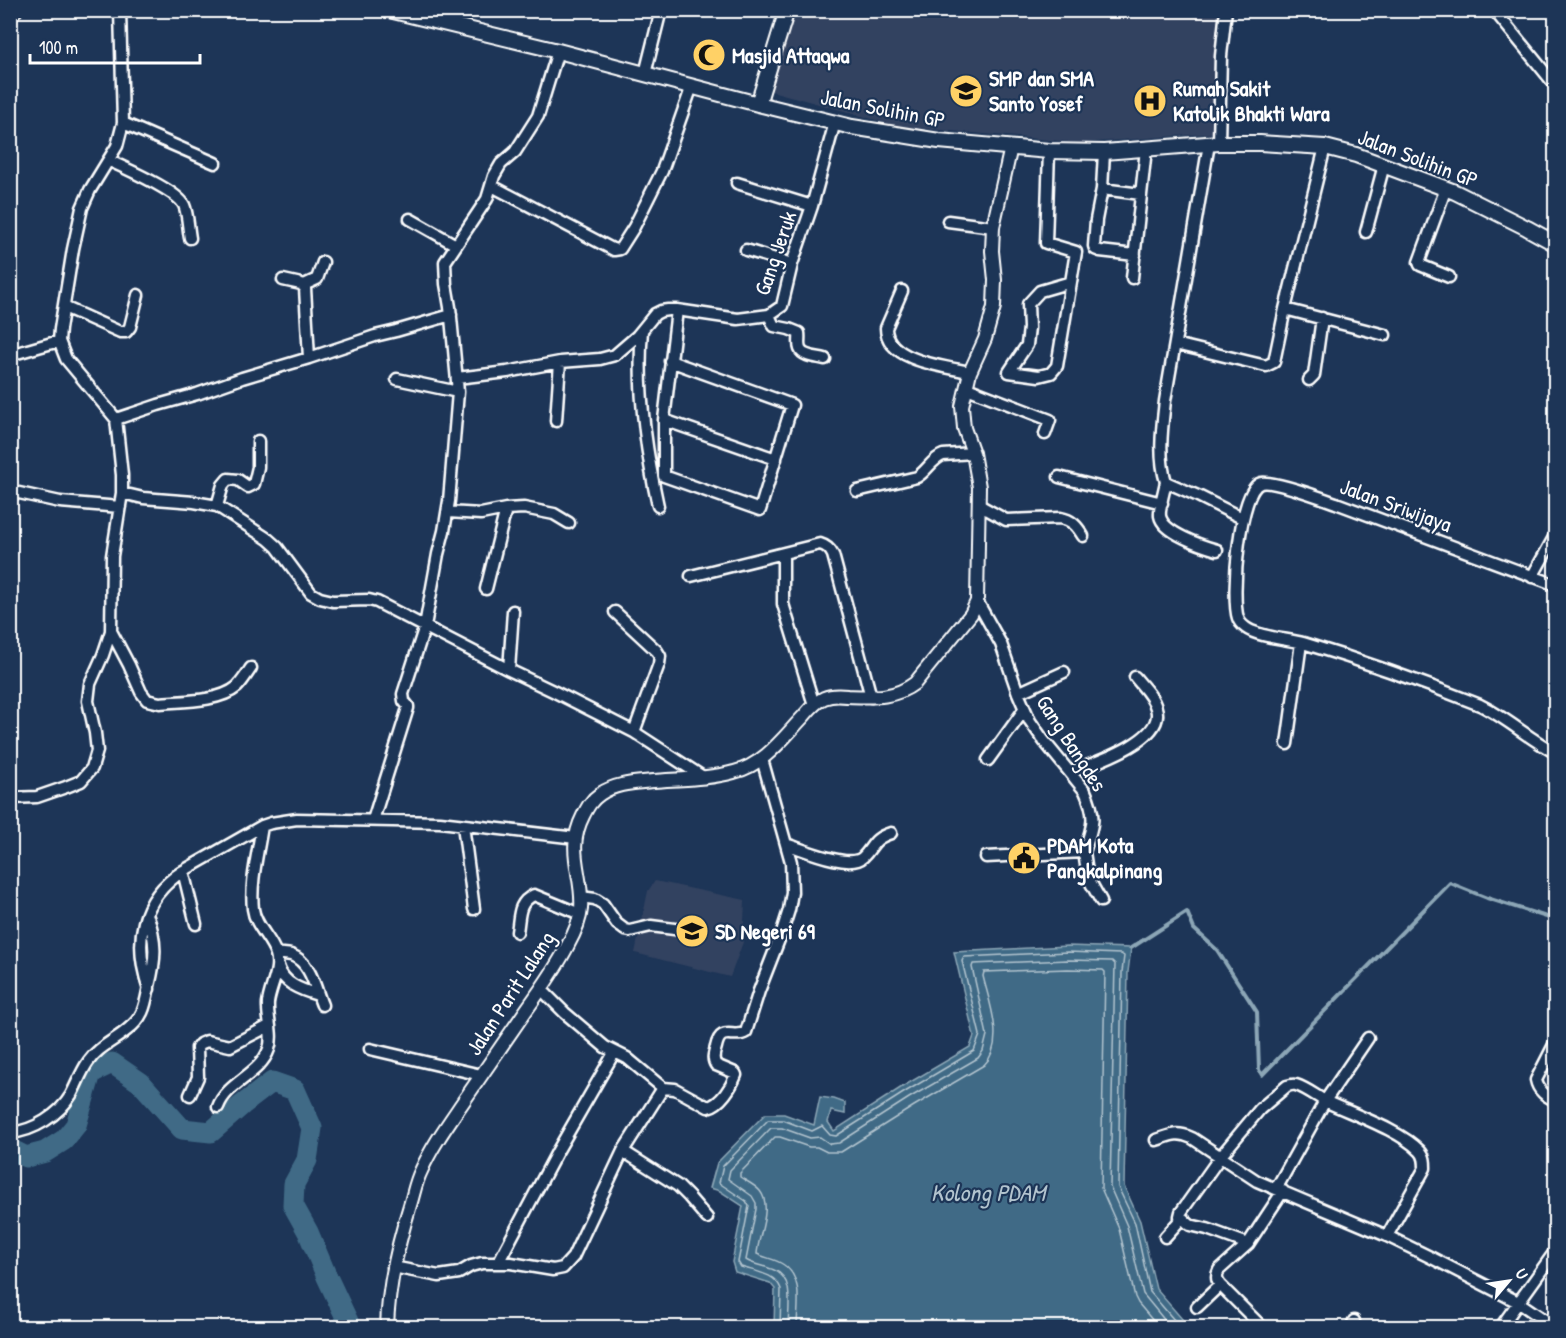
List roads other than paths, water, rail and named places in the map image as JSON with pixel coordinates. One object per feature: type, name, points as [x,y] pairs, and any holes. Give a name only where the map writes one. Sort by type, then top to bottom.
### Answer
[{"type":"main road","name":"Jalan Solihin GP","points":[[389,10],[852,127],[939,141],[1049,151],[1104,152],[1214,143],[1325,147],[1356,155],[1446,188],[1556,244]]},
{"type":"main road","points":[[758,104],[787,10]]},
{"type":"street","points":[[10,798],[37,797],[81,781],[92,768],[97,751],[88,701],[90,684],[111,632],[112,556],[122,493],[122,475],[116,419],[66,359],[59,341],[73,249],[82,208],[90,190],[110,161],[123,123],[120,10]]},
{"type":"street","points":[[645,74],[661,10]]},
{"type":"street","points":[[1217,550],[1187,540],[1161,520],[1166,482],[1162,464],[1161,435],[1164,401],[1214,143],[1226,10]]},
{"type":"street","points":[[1494,10],[1550,70],[1556,86]]},
{"type":"street","points":[[373,820],[408,708],[403,699],[403,693],[425,626],[448,512],[458,392],[445,262],[487,199],[494,176],[501,164],[515,152],[538,116],[558,51]]},
{"type":"street","points":[[492,186],[614,250],[620,249],[663,171],[692,86]]},
{"type":"street","name":"Gang Jeruk","points":[[457,378],[615,356],[661,311],[677,310],[738,319],[769,315],[782,306],[792,264],[812,206],[835,122]]},
{"type":"street","points":[[123,123],[215,163]]},
{"type":"street","points":[[977,601],[980,505],[978,475],[964,428],[962,406],[970,372],[985,339],[994,307],[993,227],[1011,147]]},
{"type":"street","points":[[1175,344],[1266,366],[1274,362],[1325,147]]},
{"type":"street","points":[[1132,278],[1146,149]]},
{"type":"street","points":[[1049,151],[1046,243],[1076,252],[1071,282],[1057,366],[1048,374],[1039,376],[1009,372],[1027,345],[1028,304],[1040,291],[1071,282]]},
{"type":"street","points":[[1104,152],[1102,189],[1094,246],[1095,249],[1135,255]]},
{"type":"street","points":[[110,161],[146,178],[179,198],[184,206],[190,238]]},
{"type":"street","points":[[1366,232],[1384,165]]},
{"type":"street","points":[[737,183],[812,206]]},
{"type":"street","points":[[1446,188],[1419,262],[1420,265],[1449,277]]},
{"type":"street","points":[[1102,189],[1141,194]]},
{"type":"street","points":[[410,219],[456,245]]},
{"type":"street","points":[[948,221],[993,227]]},
{"type":"street","points":[[746,250],[792,264]]},
{"type":"street","points":[[283,280],[303,285],[317,279],[323,262]]},
{"type":"street","points":[[303,285],[309,358]]},
{"type":"street","points":[[902,291],[886,328],[886,334],[892,345],[917,360],[970,372]]},
{"type":"street","points":[[64,307],[120,332],[126,332],[130,327],[138,295]]},
{"type":"street","points":[[1285,309],[1385,335]]},
{"type":"street","points":[[670,361],[792,405],[760,510],[664,476],[664,420],[670,361],[677,310]]},
{"type":"street","points":[[116,419],[375,336],[451,315]]},
{"type":"street","points":[[769,315],[774,326],[799,333],[802,352],[825,359]]},
{"type":"street","points":[[1309,380],[1314,375],[1322,318]]},
{"type":"street","points":[[642,330],[642,397],[658,506]]},
{"type":"street","points":[[10,355],[59,341]]},
{"type":"street","points":[[556,421],[560,362]]},
{"type":"street","points":[[397,379],[458,392]]},
{"type":"street","points":[[966,388],[1050,420],[1045,434]]},
{"type":"street","points":[[664,420],[776,459]]},
{"type":"street","points":[[217,506],[223,485],[228,479],[238,480],[248,487],[254,484],[258,467],[258,441]]},
{"type":"street","points":[[857,491],[917,477],[943,454],[973,453]]},
{"type":"street","points":[[1059,477],[1162,503]]},
{"type":"street","points":[[1166,482],[1242,518],[1235,602],[1238,620],[1244,627],[1252,632],[1301,643],[1368,664],[1480,705],[1556,753]]},
{"type":"street","name":"Jalan Sriwijaya","points":[[1242,518],[1248,496],[1254,488],[1263,482],[1270,483],[1326,500],[1556,585]]},
{"type":"street","points":[[10,491],[60,502],[120,507]]},
{"type":"street","points":[[122,493],[143,498],[217,506],[277,547],[311,593],[333,601],[378,602],[634,732],[703,777]]},
{"type":"street","points":[[980,505],[1006,520],[1066,519],[1077,526],[1083,536]]},
{"type":"street","points":[[448,512],[472,514],[524,508],[554,514],[569,523]]},
{"type":"street","points":[[486,589],[506,510]]},
{"type":"street","points":[[1532,577],[1556,534]]},
{"type":"street","points":[[692,576],[820,544],[825,546],[830,550],[836,564],[871,697]]},
{"type":"street","points":[[783,554],[783,603],[814,705]]},
{"type":"street","name":"Gang Bangdes","points":[[977,601],[1001,644],[1024,710],[1037,732],[1085,791],[1090,802],[1093,822],[1084,852]]},
{"type":"street","name":"Jalan Parit Lalang","points":[[387,1328],[393,1267],[420,1173],[438,1138],[541,989],[568,945],[576,927],[580,914],[581,897],[575,858],[576,838],[580,821],[591,802],[600,794],[622,784],[703,777],[748,768],[772,750],[814,705],[825,697],[834,695],[871,697],[900,692],[915,682],[971,614],[977,601]]},
{"type":"street","points":[[509,670],[513,611]]},
{"type":"street","points":[[615,612],[660,656],[634,732]]},
{"type":"street","points":[[111,632],[141,692],[147,700],[152,702],[213,698],[238,686],[251,668]]},
{"type":"street","points":[[1287,744],[1301,643]]},
{"type":"street","points":[[1018,693],[1064,672]]},
{"type":"street","points":[[1070,772],[1122,751],[1154,726],[1157,708],[1135,677]]},
{"type":"street","points":[[988,760],[1024,710]]},
{"type":"street","points":[[541,989],[605,1047],[627,1058],[663,1088],[675,1089],[710,1107],[721,1099],[736,1078],[735,1073],[716,1065],[713,1059],[717,1042],[725,1033],[742,1034],[746,1032],[782,932],[792,892],[792,875],[786,844],[762,759]]},
{"type":"street","points":[[10,1133],[25,1130],[52,1117],[66,1103],[93,1055],[128,1030],[142,1014],[149,988],[142,965],[143,926],[150,905],[161,889],[183,871],[262,826],[297,819],[440,822],[576,838]]},
{"type":"street","points":[[463,825],[474,909]]},
{"type":"street","points":[[262,826],[253,884],[253,911],[276,953],[283,978],[320,1000],[313,979],[302,963],[291,955],[276,953]]},
{"type":"street","points":[[786,844],[837,860],[855,861],[864,857],[871,845],[878,839],[891,833]]},
{"type":"street","points":[[986,857],[1084,852],[1088,878],[1101,901]]},
{"type":"street","points":[[183,871],[196,924]]},
{"type":"street","points":[[517,932],[521,905],[534,895],[580,914]]},
{"type":"street","points":[[581,897],[595,899],[603,904],[616,924],[625,930],[651,926],[682,930]]},
{"type":"street","points":[[218,1107],[226,1094],[264,1058],[270,1046],[268,1005],[278,966]]},
{"type":"street","points":[[190,1095],[198,1077],[197,1048],[200,1044],[207,1041],[230,1046],[269,1026]]},
{"type":"street","points":[[1263,1328],[1220,1285],[1216,1278],[1219,1270],[1248,1244],[1266,1219],[1325,1101],[1368,1038]]},
{"type":"street","points":[[1556,1041],[1536,1084],[1541,1092],[1556,1101]]},
{"type":"street","points":[[370,1049],[481,1075]]},
{"type":"street","points":[[498,1263],[557,1152],[614,1053]]},
{"type":"street","points":[[1248,1244],[1190,1225],[1180,1216],[1181,1212],[1220,1157],[1260,1108],[1287,1086],[1293,1084],[1386,1129],[1422,1152],[1425,1168],[1387,1236]]},
{"type":"street","points":[[393,1267],[439,1276],[459,1273],[476,1264],[511,1263],[554,1270],[563,1269],[573,1257],[623,1151],[663,1088]]},
{"type":"street","points":[[1156,1140],[1175,1134],[1192,1138],[1257,1181],[1387,1236],[1518,1302],[1546,1321],[1549,1328]]},
{"type":"street","points":[[623,1151],[678,1186],[707,1218]]},
{"type":"street","points":[[1165,1237],[1182,1218]]},
{"type":"street","points":[[1500,1328],[1556,1250]]},
{"type":"street","points":[[1197,1307],[1220,1285]]},
{"type":"water","name":"Kolong PDAM","points":[[1068,946],[1131,948],[1128,972],[1124,1186],[1140,1221],[1156,1289],[1189,1327],[774,1327],[775,1289],[770,1283],[735,1272],[732,1262],[743,1206],[720,1191],[710,1188],[717,1163],[765,1114],[784,1114],[814,1125],[820,1097],[834,1099],[845,1103],[845,1114],[831,1111],[828,1122],[834,1131],[970,1047],[974,1036],[954,952]]},
{"type":"waterway","points":[[1131,948],[1187,912],[1194,929],[1217,950],[1257,1012],[1259,1070],[1262,1075],[1450,883],[1487,898],[1556,920]]},
{"type":"waterway","points":[[10,1149],[26,1157],[45,1152],[64,1140],[76,1125],[91,1073],[112,1063],[141,1083],[182,1129],[211,1132],[272,1082],[295,1090],[312,1128],[307,1160],[294,1184],[293,1205],[308,1232],[351,1328]]},
{"type":"place","name":"Masjid Attaqwa","points":[[709,55]]},
{"type":"place","name":"SMP dan SMA Santo Yosef","points":[[966,91]]},
{"type":"place","name":"Rumah Sakit Katolik Bhakti Wara","points":[[1150,101]]},
{"type":"place","name":"PDAM Kota Pangkalpinang","points":[[1024,858]]},
{"type":"place","name":"SD Negeri 69","points":[[692,931]]}]
